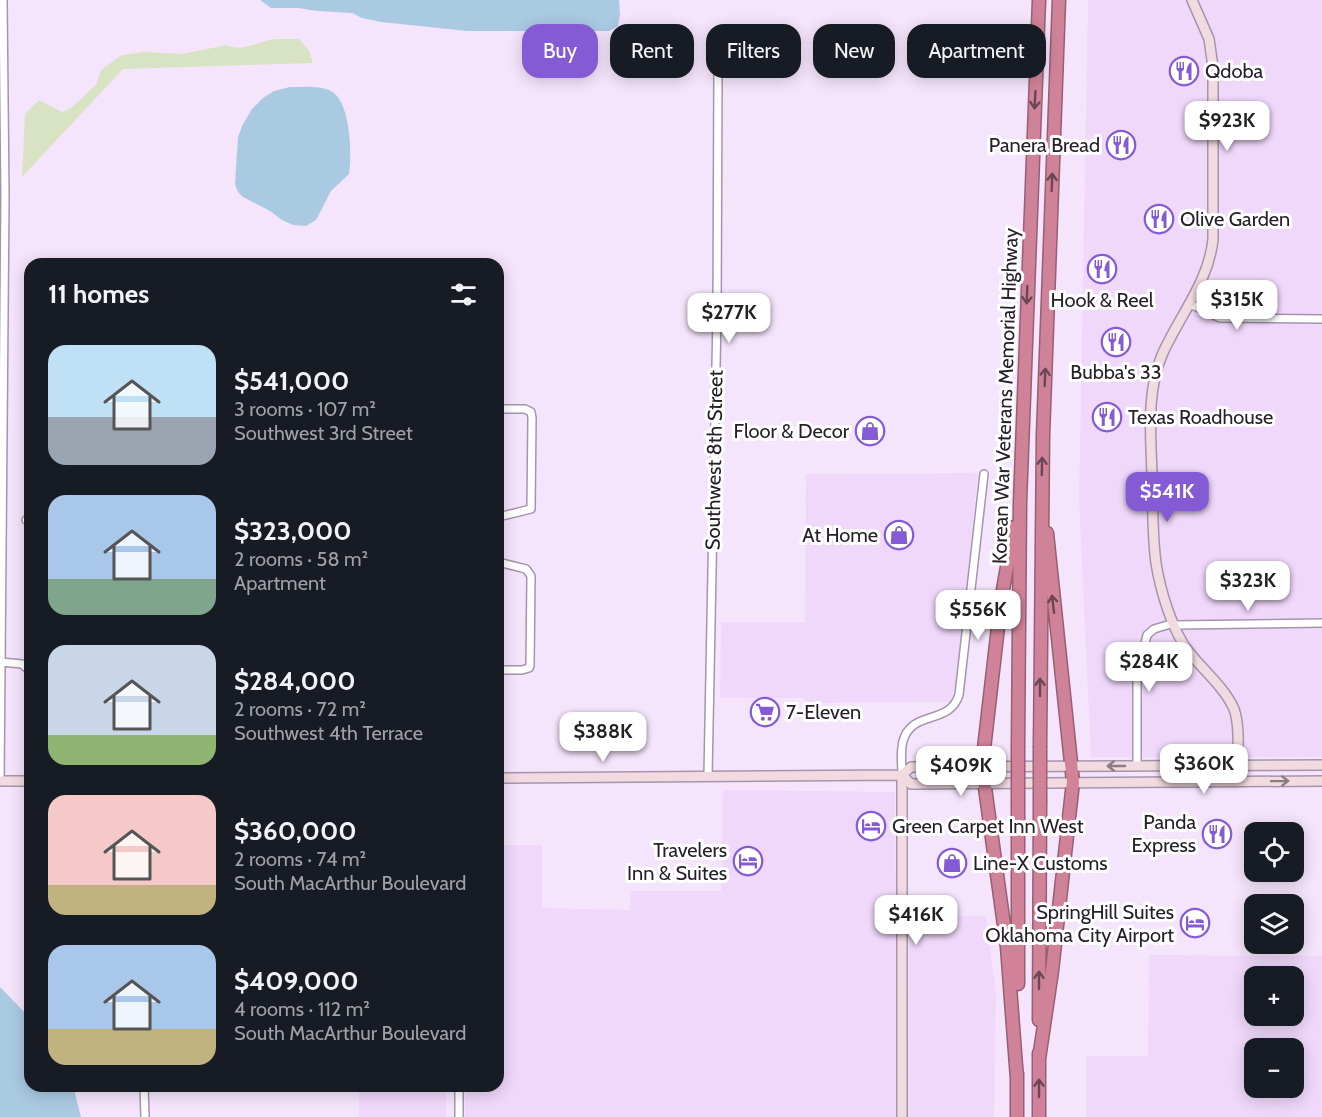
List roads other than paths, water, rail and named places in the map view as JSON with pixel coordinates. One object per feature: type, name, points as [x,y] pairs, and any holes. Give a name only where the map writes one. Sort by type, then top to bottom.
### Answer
[{"type":"highway","name":"Korean War Veterans Memorial Highway","points":[[1017,1117],[1020,502],[1039,0]]},
{"type":"highway","name":"Korean War Veterans Memorial Highway","points":[[1039,1117],[1041,497],[1059,0]]},
{"type":"highway","points":[[1039,1059],[1051,981],[1073,782],[1049,548],[1041,497]]},
{"type":"highway","points":[[1017,1079],[1008,956],[982,766],[1000,601],[1008,552],[1020,502]]},
{"type":"main road","points":[[1192,0],[1206,29],[1212,53],[1212,252],[1190,304],[1162,354],[1153,381],[1151,440],[1154,540],[1161,587],[1186,650],[1229,700],[1234,711],[1237,782]]},
{"type":"main road","points":[[504,778],[902,775],[911,767],[1322,765]]},
{"type":"main road","points":[[1300,781],[1322,765]]},
{"type":"main road","points":[[902,775],[911,784],[1322,781]]},
{"type":"main road","points":[[902,775],[902,1117]]},
{"type":"main road","points":[[0,781],[24,781]]},
{"type":"street","points":[[0,781],[5,196],[3,0]]},
{"type":"street","name":"Southwest 8th Street","points":[[708,776],[717,315],[717,78]]},
{"type":"street","points":[[1190,304],[1220,318],[1322,319]]},
{"type":"street","points":[[504,409],[525,409],[531,412],[532,418],[531,508],[504,515]]},
{"type":"street","points":[[902,775],[903,743],[907,732],[915,722],[947,712],[960,695],[984,474]]},
{"type":"street","points":[[504,564],[526,569],[531,576],[530,666],[522,670],[504,670]]},
{"type":"street","points":[[1137,766],[1137,678],[1147,635],[1154,629],[1174,624],[1322,623]]},
{"type":"street","points":[[1,662],[24,666]]},
{"type":"street","points":[[144,1092],[145,1117]]},
{"type":"street","points":[[459,1092],[459,1117]]},
{"type":"water","points":[[260,0],[619,0],[620,15],[618,24],[610,24],[609,31],[598,31],[598,24],[522,24],[522,31],[467,31],[381,22],[362,18],[352,13],[271,8]]},
{"type":"water","points":[[290,87],[316,87],[331,91],[343,106],[349,129],[349,174],[331,191],[316,220],[306,226],[293,225],[282,220],[243,197],[235,184],[238,137],[243,124],[252,109],[263,98],[274,91]]},
{"type":"water","points":[[0,987],[24,1012],[24,1092],[75,1092],[81,1117],[0,1117]]},
{"type":"place","name":"Qdoba","points":[[1184,71]]},
{"type":"place","name":"Panera Bread","points":[[1121,145]]},
{"type":"place","name":"Olive Garden","points":[[1159,219]]},
{"type":"place","name":"Hook & Reel","points":[[1102,269]]},
{"type":"place","name":"Bubba's 33","points":[[1116,342]]},
{"type":"place","name":"Texas Roadhouse","points":[[1107,417]]},
{"type":"place","name":"Floor & Decor","points":[[870,431]]},
{"type":"place","name":"At Home","points":[[899,535]]},
{"type":"place","name":"7-Eleven","points":[[765,712]]},
{"type":"place","name":"Green Carpet Inn West","points":[[871,826]]},
{"type":"place","name":"Panda Express","points":[[1217,834]]},
{"type":"place","name":"Travelers Inn & Suites","points":[[748,861]]},
{"type":"place","name":"Line-X Customs","points":[[952,863]]},
{"type":"place","name":"SpringHill Suites Oklahoma City Airport","points":[[1195,923]]}]
